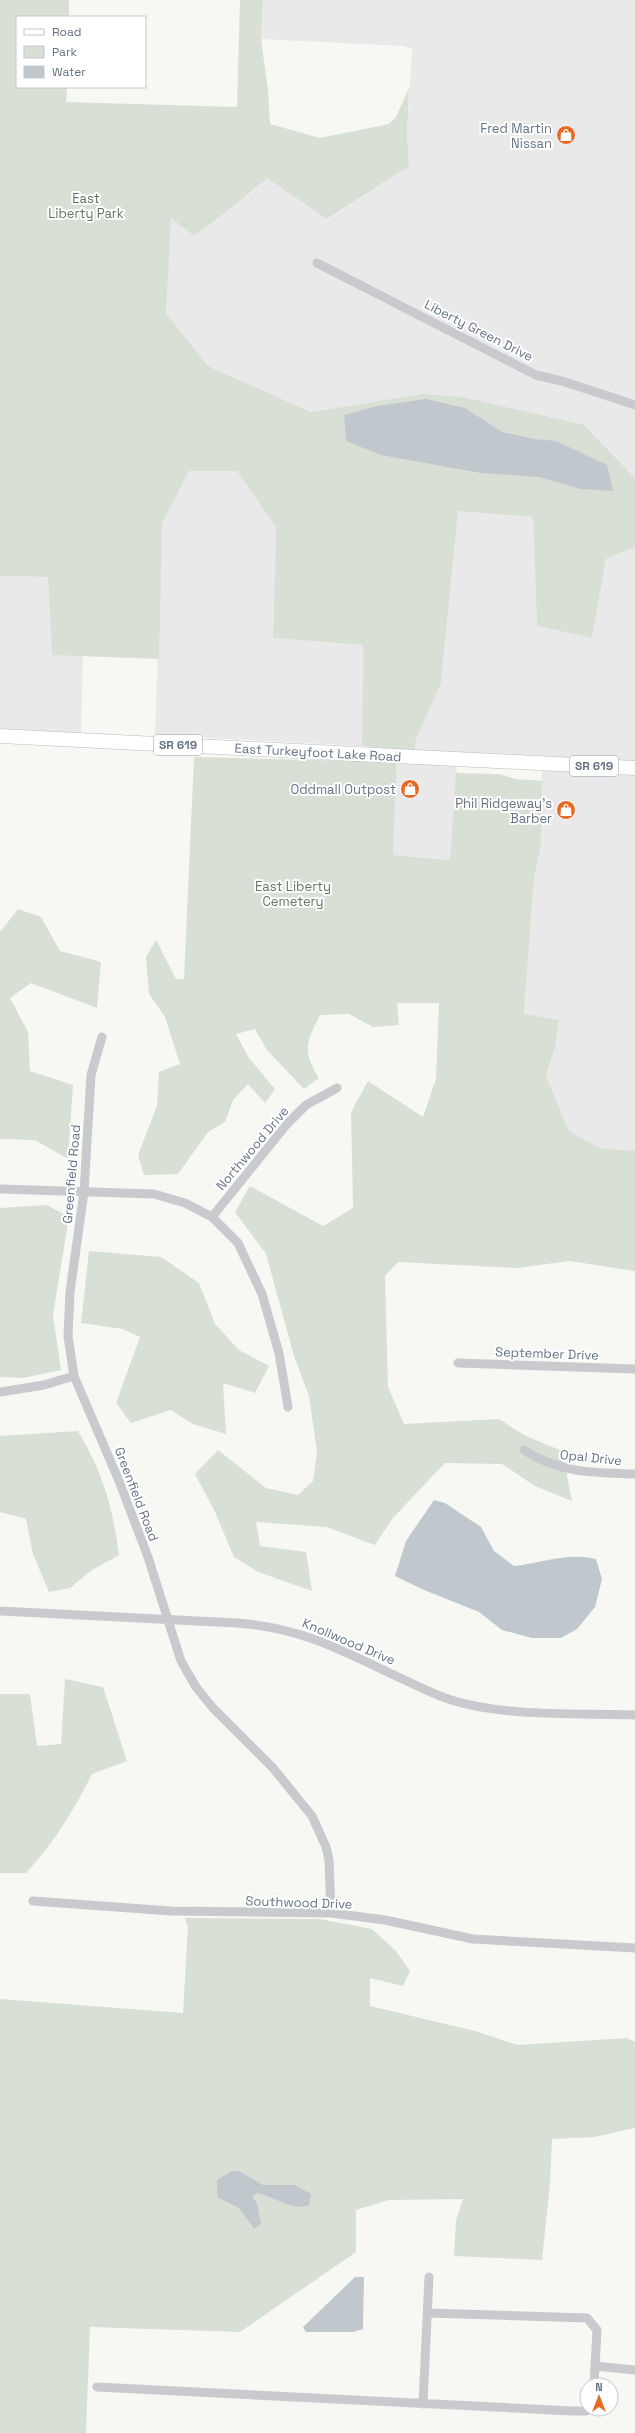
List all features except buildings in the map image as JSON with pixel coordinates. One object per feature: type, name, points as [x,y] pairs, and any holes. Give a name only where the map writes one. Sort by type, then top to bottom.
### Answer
[{"type":"main road","name":"East Turkeyfoot Lake Road","points":[[0,736],[635,768]]},
{"type":"street","name":"Liberty Green Drive","points":[[317,263],[536,375],[562,381],[635,405]]},
{"type":"street","name":"Greenfield Road","points":[[102,1037],[91,1075],[84,1192],[68,1317],[74,1376],[119,1481],[168,1619],[175,1645],[196,1687],[223,1718],[273,1768],[312,1816],[326,1848],[329,1860],[331,1913]]},
{"type":"street","name":"Northwood Drive","points":[[212,1217],[287,1124],[306,1105],[337,1088]]},
{"type":"street","points":[[0,1189],[154,1194],[185,1203],[212,1217],[230,1233],[242,1250],[262,1294],[280,1358],[288,1407]]},
{"type":"street","name":"September Drive","points":[[458,1363],[635,1369]]},
{"type":"street","points":[[0,1392],[44,1386],[74,1376]]},
{"type":"street","name":"Opal Drive","points":[[524,1450],[557,1467],[597,1473],[635,1474]]},
{"type":"street","name":"Knollwood Drive","points":[[0,1611],[262,1624],[300,1633],[325,1642],[432,1693],[463,1703],[507,1710],[635,1715]]},
{"type":"street","name":"Southwood Drive","points":[[33,1901],[82,1906],[170,1911],[331,1913],[385,1920],[473,1939],[635,1948]]},
{"type":"street","points":[[82,1906],[82,1916]]},
{"type":"street","points":[[423,2404],[430,2277]]},
{"type":"street","points":[[428,2313],[587,2318],[597,2330],[594,2377]]},
{"type":"street","points":[[595,2366],[635,2370]]},
{"type":"street","points":[[97,2387],[579,2412]]},
{"type":"shaded area","points":[[263,0],[635,0],[635,478],[584,425],[421,394],[311,412],[208,366],[144,285],[155,205],[194,236],[229,210],[267,178],[328,219],[409,166],[407,136],[412,49],[404,46],[261,39]]},
{"type":"shaded area","points":[[189,471],[237,471],[276,527],[273,638],[363,645],[362,746],[155,735],[162,524]]},
{"type":"shaded area","points":[[458,511],[533,517],[537,626],[592,638],[606,559],[635,547],[635,1151],[600,1148],[569,1131],[546,1076],[555,1047],[524,1014],[534,878],[541,846],[542,764],[415,757],[416,740],[441,683]]},
{"type":"shaded area","points":[[0,576],[48,577],[52,654],[83,656],[81,733],[0,729]]},
{"type":"shaded area","points":[[397,762],[457,764],[450,860],[393,855]]},
{"type":"green space","name":"East Liberty Park","points":[[0,0],[69,0],[69,16],[16,16],[16,88],[67,88],[66,102],[237,107],[240,0],[263,0],[261,39],[268,90],[270,124],[320,138],[389,124],[396,117],[409,88],[407,136],[409,166],[327,219],[267,178],[229,210],[194,236],[171,218],[166,313],[208,366],[311,412],[421,394],[462,397],[584,425],[635,478],[635,547],[606,559],[592,638],[537,626],[533,517],[458,511],[441,683],[416,740],[415,751],[362,746],[363,645],[273,638],[276,527],[237,471],[189,471],[162,524],[159,659],[52,655],[48,577],[0,576]]},
{"type":"green space","name":"East Liberty Cemetery","points":[[194,757],[397,762],[393,855],[450,860],[456,773],[499,774],[516,779],[542,781],[541,846],[534,878],[524,1014],[559,1020],[555,1047],[546,1076],[569,1131],[600,1148],[635,1151],[635,1271],[569,1261],[517,1268],[398,1262],[385,1276],[388,1387],[404,1424],[499,1419],[524,1435],[562,1451],[572,1501],[535,1486],[502,1464],[445,1463],[392,1519],[375,1545],[327,1527],[256,1522],[260,1546],[306,1552],[312,1591],[258,1572],[234,1557],[215,1512],[195,1474],[218,1450],[266,1488],[298,1495],[313,1481],[317,1452],[309,1396],[294,1356],[266,1254],[235,1212],[250,1186],[323,1226],[353,1208],[351,1112],[368,1081],[423,1117],[436,1079],[439,1003],[397,1003],[399,1025],[373,1027],[349,1014],[320,1015],[309,1040],[308,1047],[310,1061],[319,1078],[304,1089],[267,1050],[255,1029],[236,1034],[249,1058],[275,1089],[265,1103],[248,1084],[233,1100],[225,1122],[208,1132],[178,1174],[144,1175],[138,1155],[157,1106],[159,1072],[180,1064],[165,1017],[149,994],[146,957],[156,940],[176,979],[184,979]]},
{"type":"green space","points":[[18,909],[41,917],[60,951],[101,962],[97,1008],[31,983],[10,998],[28,1032],[30,1071],[73,1085],[68,1159],[35,1140],[0,1139],[0,932]]},
{"type":"green space","points":[[47,1205],[69,1217],[53,1315],[61,1370],[23,1378],[0,1377],[0,1208]]},
{"type":"green space","points":[[89,1251],[161,1257],[199,1283],[215,1324],[239,1350],[269,1366],[255,1393],[223,1383],[226,1434],[193,1424],[171,1410],[131,1423],[116,1403],[140,1337],[123,1329],[81,1323]]},
{"type":"green space","points":[[78,1431],[101,1477],[106,1491],[119,1555],[92,1570],[70,1588],[49,1592],[33,1554],[26,1519],[0,1512],[0,1436]]},
{"type":"green space","points":[[65,1679],[103,1687],[127,1761],[92,1774],[63,1826],[46,1850],[26,1873],[0,1873],[0,1694],[30,1694],[37,1746],[61,1744]]},
{"type":"green space","points":[[185,1918],[319,1919],[372,1929],[396,1951],[410,1971],[403,1986],[370,1978],[370,2006],[475,2031],[518,2045],[627,2038],[635,2042],[635,2128],[594,2137],[552,2139],[550,2184],[542,2260],[454,2256],[456,2220],[463,2199],[388,2200],[356,2210],[356,2252],[240,2332],[90,2327],[86,2433],[0,2433],[0,1999],[183,2013],[188,1927]]},
{"type":"water","points":[[426,399],[465,408],[502,432],[534,439],[556,441],[607,465],[613,491],[581,489],[539,477],[481,473],[381,455],[346,441],[344,415],[377,406]]},
{"type":"water","points":[[434,1500],[445,1503],[481,1527],[494,1551],[514,1566],[565,1557],[585,1557],[596,1559],[602,1579],[595,1607],[577,1629],[561,1638],[532,1638],[502,1630],[479,1612],[424,1590],[395,1576],[406,1541]]},
{"type":"water","points":[[232,2171],[239,2171],[263,2185],[295,2185],[311,2194],[309,2205],[303,2207],[290,2205],[257,2193],[252,2197],[257,2203],[261,2224],[254,2229],[239,2208],[217,2197],[217,2180]]},
{"type":"water","points":[[355,2277],[364,2277],[363,2329],[353,2332],[306,2332],[303,2327]]},
{"type":"place","name":"Fred Martin Nissan","points":[[566,135]]},
{"type":"place","name":"Oddmall Outpost","points":[[410,789]]},
{"type":"place","name":"Phil Ridgeway's Barber","points":[[566,810]]}]
